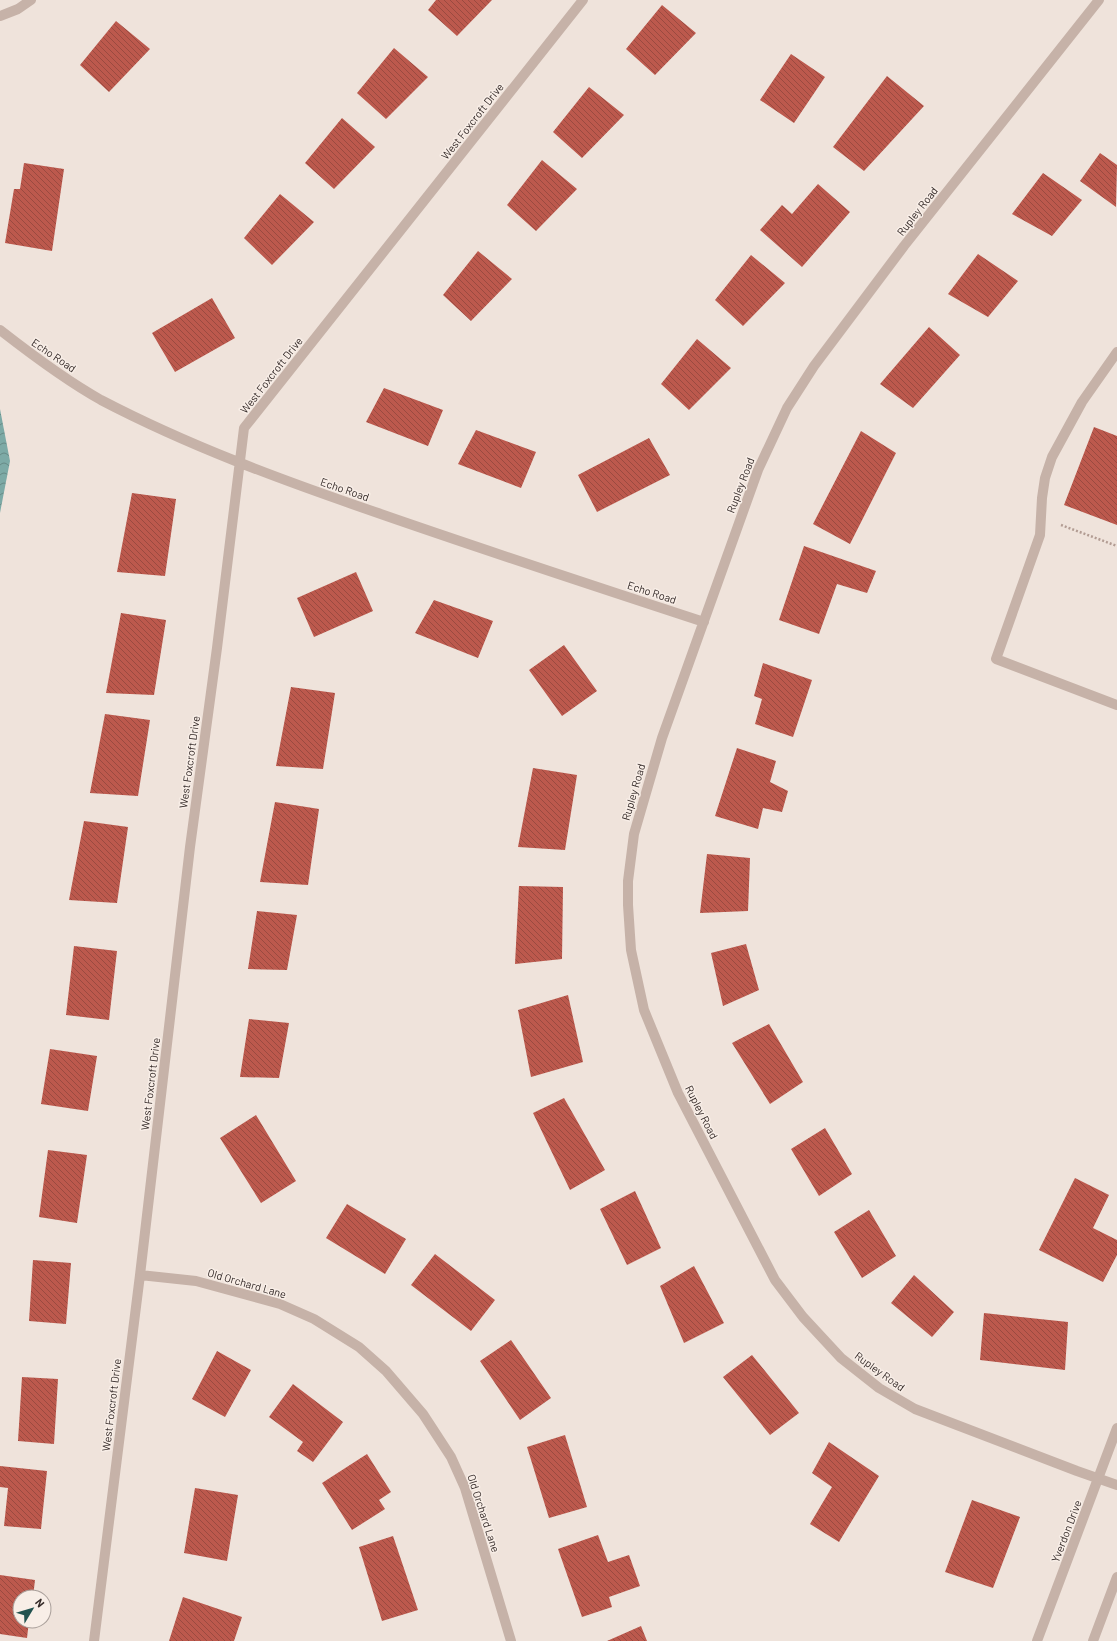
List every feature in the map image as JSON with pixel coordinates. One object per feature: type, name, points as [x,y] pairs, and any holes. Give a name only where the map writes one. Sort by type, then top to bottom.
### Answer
[{"type":"street","points":[[0,16],[18,9],[32,0]]},
{"type":"street","name":"West Foxcroft Drive","points":[[94,1641],[140,1275],[189,854],[218,640],[244,428],[583,0]]},
{"type":"street","name":"Rupley Road","points":[[1099,0],[909,240],[814,366],[787,408],[758,470],[662,738],[634,834],[628,881],[628,905],[631,950],[643,1002],[678,1093],[776,1280],[803,1317],[841,1358],[879,1388],[915,1409],[1117,1485]]},
{"type":"street","name":"Echo Road","points":[[0,330],[40,361],[100,399],[168,432],[240,463],[291,483],[408,524],[704,622]]},
{"type":"street","points":[[1117,352],[1082,402],[1052,457],[1045,478],[1042,498],[1040,535],[996,659],[1117,705]]},
{"type":"street","name":"Old Orchard Lane","points":[[140,1275],[196,1281],[280,1304],[314,1319],[359,1347],[386,1370],[423,1414],[451,1457],[465,1488],[511,1641]]},
{"type":"street","name":"Yverdon Drive","points":[[1037,1641],[1117,1428]]},
{"type":"street","points":[[1093,1641],[1117,1577]]},
{"type":"path","points":[[1056,523],[1117,546]]},
{"type":"water","points":[[0,409],[10,461],[0,513]]},
{"type":"building","points":[[436,0],[492,0],[457,36],[428,10]]},
{"type":"building","points":[[662,5],[696,33],[655,75],[626,49]]},
{"type":"building","points":[[116,21],[150,49],[109,92],[80,65]]},
{"type":"building","points":[[394,48],[428,77],[386,119],[357,93]]},
{"type":"building","points":[[791,54],[825,77],[794,123],[760,100]]},
{"type":"building","points":[[887,76],[924,106],[864,171],[833,147]]},
{"type":"building","points":[[589,87],[624,115],[582,158],[553,132]]},
{"type":"building","points":[[342,118],[375,147],[334,189],[305,163]]},
{"type":"building","points":[[1100,153],[1117,165],[1116,207],[1080,181]]},
{"type":"building","points":[[542,160],[577,189],[536,231],[507,205]]},
{"type":"building","points":[[24,163],[64,169],[52,251],[5,243],[14,189],[20,189]]},
{"type":"building","points":[[1043,173],[1082,200],[1052,236],[1012,214]]},
{"type":"building","points":[[818,184],[850,212],[802,267],[760,230],[782,205],[792,214]]},
{"type":"building","points":[[280,194],[314,222],[272,265],[244,238]]},
{"type":"building","points":[[478,251],[512,279],[471,321],[443,295]]},
{"type":"building","points":[[978,254],[1018,281],[988,317],[948,294]]},
{"type":"building","points":[[751,255],[785,283],[743,326],[715,300]]},
{"type":"building","points":[[212,298],[235,338],[175,372],[152,333]]},
{"type":"building","points":[[929,327],[960,355],[913,408],[880,384]]},
{"type":"building","points":[[697,339],[731,368],[689,410],[661,384]]},
{"type":"building","points":[[384,388],[443,410],[428,446],[366,422]]},
{"type":"building","points":[[1094,427],[1117,436],[1117,525],[1064,505]]},
{"type":"building","points":[[476,430],[536,452],[521,488],[458,464]]},
{"type":"building","points":[[861,431],[896,453],[850,544],[813,524]]},
{"type":"building","points":[[649,438],[670,475],[597,512],[578,475]]},
{"type":"building","points":[[132,493],[176,499],[165,576],[117,572]]},
{"type":"building","points":[[804,546],[876,571],[867,593],[837,584],[819,634],[779,620]]},
{"type":"building","points":[[356,572],[373,611],[314,637],[297,598]]},
{"type":"building","points":[[434,600],[493,621],[478,658],[415,633]]},
{"type":"building","points":[[121,613],[166,620],[154,695],[106,693]]},
{"type":"building","points":[[564,645],[597,691],[562,716],[529,670]]},
{"type":"building","points":[[763,663],[812,680],[793,737],[755,724],[762,699],[754,696]]},
{"type":"building","points":[[291,687],[335,693],[323,769],[276,766]]},
{"type":"building","points":[[105,714],[150,720],[138,796],[90,793]]},
{"type":"building","points":[[737,748],[776,761],[770,782],[788,791],[782,812],[763,808],[758,829],[715,816]]},
{"type":"building","points":[[533,768],[577,775],[565,850],[518,847]]},
{"type":"building","points":[[275,802],[319,809],[308,885],[260,882]]},
{"type":"building","points":[[84,821],[128,827],[117,903],[69,900]]},
{"type":"building","points":[[707,854],[750,858],[748,911],[700,913]]},
{"type":"building","points":[[519,886],[563,887],[562,959],[515,964]]},
{"type":"building","points":[[257,911],[297,915],[287,970],[248,969]]},
{"type":"building","points":[[746,944],[759,990],[723,1006],[711,953]]},
{"type":"building","points":[[74,946],[117,951],[109,1020],[66,1015]]},
{"type":"building","points":[[568,995],[583,1062],[531,1077],[518,1010]]},
{"type":"building","points":[[249,1019],[289,1023],[279,1078],[240,1077]]},
{"type":"building","points":[[769,1024],[803,1082],[770,1104],[732,1043]]},
{"type":"building","points":[[50,1049],[97,1056],[88,1111],[41,1104]]},
{"type":"building","points":[[564,1098],[605,1170],[570,1190],[533,1113]]},
{"type":"building","points":[[256,1115],[296,1181],[261,1203],[220,1138]]},
{"type":"building","points":[[825,1128],[852,1174],[819,1196],[791,1149]]},
{"type":"building","points":[[48,1150],[87,1155],[77,1223],[39,1217]]},
{"type":"building","points":[[1075,1178],[1109,1195],[1093,1228],[1117,1240],[1117,1255],[1103,1282],[1039,1250]]},
{"type":"building","points":[[635,1191],[661,1248],[627,1265],[600,1209]]},
{"type":"building","points":[[347,1204],[406,1239],[385,1274],[326,1238]]},
{"type":"building","points":[[869,1210],[896,1256],[862,1278],[834,1232]]},
{"type":"building","points":[[435,1254],[495,1300],[471,1331],[411,1285]]},
{"type":"building","points":[[33,1260],[71,1263],[66,1324],[29,1321]]},
{"type":"building","points":[[694,1266],[724,1323],[684,1343],[660,1286]]},
{"type":"building","points":[[914,1275],[954,1312],[932,1337],[891,1303]]},
{"type":"building","points":[[984,1313],[1068,1322],[1065,1370],[980,1360]]},
{"type":"building","points":[[511,1340],[551,1398],[520,1420],[480,1361]]},
{"type":"building","points":[[217,1351],[251,1370],[225,1417],[192,1399]]},
{"type":"building","points":[[752,1355],[799,1413],[770,1435],[723,1377]]},
{"type":"building","points":[[22,1377],[58,1379],[54,1444],[18,1441]]},
{"type":"building","points":[[293,1384],[343,1422],[313,1462],[297,1451],[303,1442],[269,1417]]},
{"type":"building","points":[[565,1435],[587,1507],[549,1518],[527,1447]]},
{"type":"building","points":[[829,1442],[879,1476],[839,1542],[810,1524],[832,1487],[812,1473]]},
{"type":"building","points":[[367,1454],[391,1492],[379,1500],[385,1509],[352,1530],[322,1483]]},
{"type":"building","points":[[0,1466],[47,1471],[41,1529],[4,1526],[8,1488],[0,1487]]},
{"type":"building","points":[[195,1488],[238,1495],[227,1561],[184,1553]]},
{"type":"building","points":[[972,1500],[1020,1517],[993,1588],[945,1572]]},
{"type":"building","points":[[598,1535],[608,1562],[629,1555],[640,1586],[609,1597],[612,1607],[582,1617],[558,1549]]},
{"type":"building","points":[[393,1536],[418,1610],[382,1621],[359,1547]]},
{"type":"building","points":[[0,1575],[35,1580],[34,1589],[12,1589],[12,1629],[28,1629],[27,1638],[0,1634]]},
{"type":"building","points":[[183,1597],[242,1617],[234,1641],[169,1641]]},
{"type":"building","points":[[641,1626],[647,1641],[607,1641]]}]
